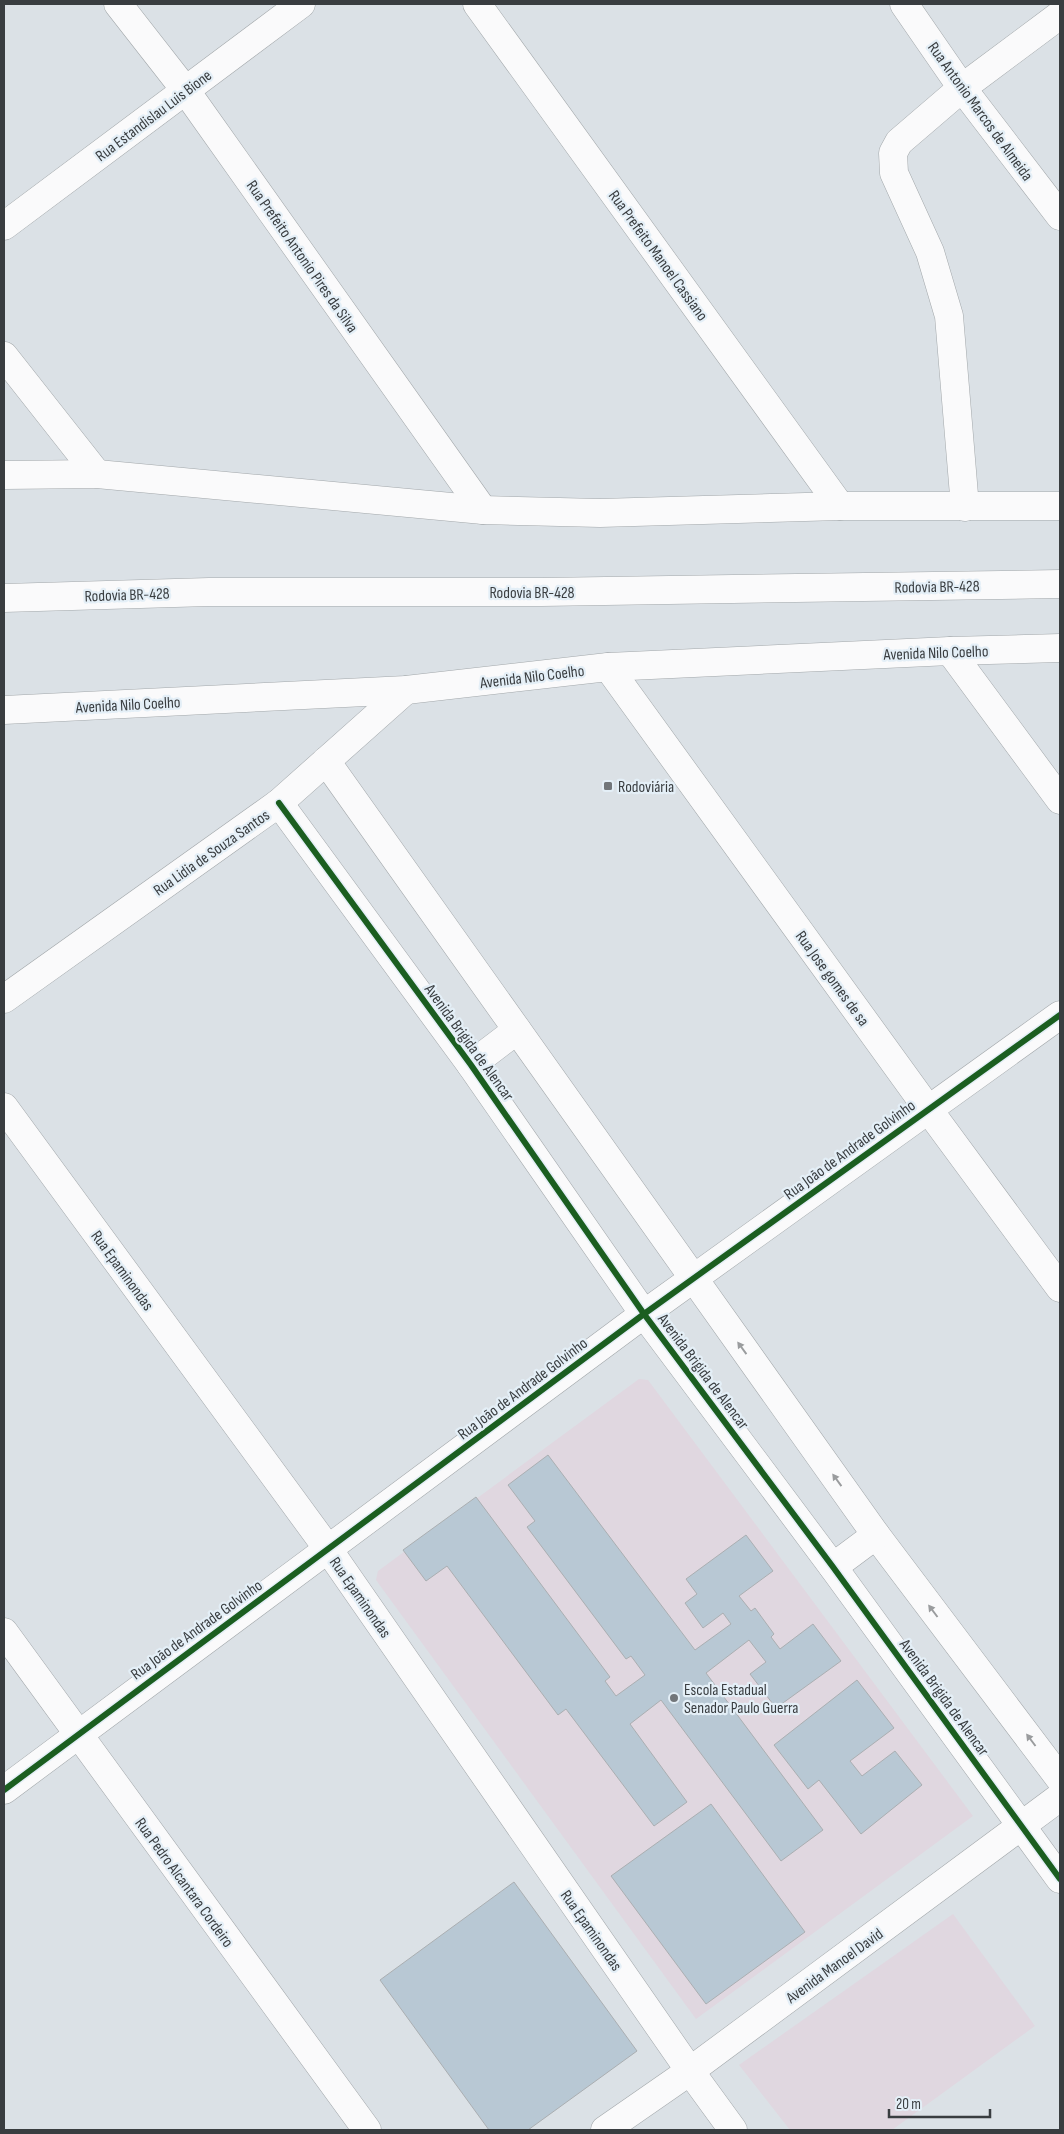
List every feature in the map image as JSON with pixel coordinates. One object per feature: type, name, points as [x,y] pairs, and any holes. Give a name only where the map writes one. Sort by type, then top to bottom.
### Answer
[{"type":"main road","name":"Rua Prefeito Antonio Pires da Silva","points":[[118,4],[186,90],[483,510]]},
{"type":"main road","name":"Rua Estandislau Luis Bione","points":[[4,226],[301,4]]},
{"type":"main road","name":"Rua Prefeito Manoel Cassiano","points":[[478,4],[840,506]]},
{"type":"main road","name":"Rua Antonio Marcos de Almeida","points":[[904,4],[962,88],[1060,216]]},
{"type":"main road","points":[[965,507],[949,316],[930,252],[894,174],[893,153],[898,142],[962,88],[1060,15]]},
{"type":"main road","points":[[4,356],[97,474]]},
{"type":"main road","points":[[4,475],[97,474],[483,510],[600,512],[840,506],[1060,506]]},
{"type":"main road","name":"Rodovia BR-428","points":[[4,598],[209,592],[542,592],[1060,584]]},
{"type":"main road","name":"Avenida Nilo Coelho","points":[[4,710],[406,690],[608,667],[950,651],[1060,648]]},
{"type":"main road","points":[[950,651],[1060,800]]},
{"type":"main road","name":"Rua Jose gomes de sa","points":[[608,667],[1060,1288]]},
{"type":"main road","name":"Rua Lidia de Souza Santos","points":[[4,999],[279,803],[406,690]]},
{"type":"main road","points":[[326,761],[876,1535],[1060,1779]]},
{"type":"main road","name":"Avenida Brigida de Alencar","points":[[279,803],[471,1065],[644,1314],[833,1567],[1060,1879]]},
{"type":"main road","name":"Rua João de Andrade Golvinho","points":[[4,1790],[76,1734],[644,1314],[1060,1015]]},
{"type":"main road","points":[[471,1065],[517,1030]]},
{"type":"main road","name":"Rua Epaminondas","points":[[4,1107],[328,1549],[690,2071],[733,2130]]},
{"type":"main road","points":[[833,1567],[876,1535]]},
{"type":"main road","name":"Rua Pedro Alcantara Cordeiro","points":[[4,1632],[76,1734],[367,2130]]},
{"type":"main road","name":"Avenida Manoel David","points":[[605,2130],[690,2071],[1060,1797]]},
{"type":"shaded area","name":"Escola Estadual Senador Paulo Guerra","points":[[639,1379],[648,1380],[973,1816],[696,2019],[376,1580],[378,1571]]},
{"type":"shaded area","points":[[953,1914],[1035,2026],[892,2130],[790,2130],[739,2065]]},
{"type":"building","points":[[548,1455],[695,1650],[731,1624],[723,1613],[703,1628],[685,1603],[697,1594],[686,1579],[746,1535],[773,1571],[739,1596],[751,1611],[755,1608],[774,1634],[771,1637],[780,1649],[813,1624],[841,1661],[776,1708],[750,1674],[766,1662],[749,1640],[706,1673],[823,1830],[781,1861],[661,1700],[630,1724],[687,1802],[654,1826],[566,1709],[558,1715],[447,1566],[426,1581],[403,1550],[476,1497],[610,1677],[605,1681],[616,1696],[645,1675],[631,1656],[626,1659],[527,1527],[535,1521],[508,1485]]},
{"type":"building","points":[[857,1680],[894,1728],[850,1761],[862,1776],[895,1751],[922,1785],[861,1834],[819,1780],[808,1789],[774,1745]]},
{"type":"building","points":[[711,1804],[805,1932],[706,2004],[611,1876]]},
{"type":"building","points":[[514,1882],[637,2051],[528,2130],[489,2130],[380,1980]]},
{"type":"cycle path","points":[[279,803],[471,1065],[644,1314],[833,1567],[1060,1879]]},
{"type":"cycle path","points":[[4,1790],[644,1314],[1060,1015]]},
{"type":"place","name":"Rodoviária","points":[[608,786]]},
{"type":"place","name":"Escola Estadual Senador Paulo Guerra","points":[[674,1698]]}]
